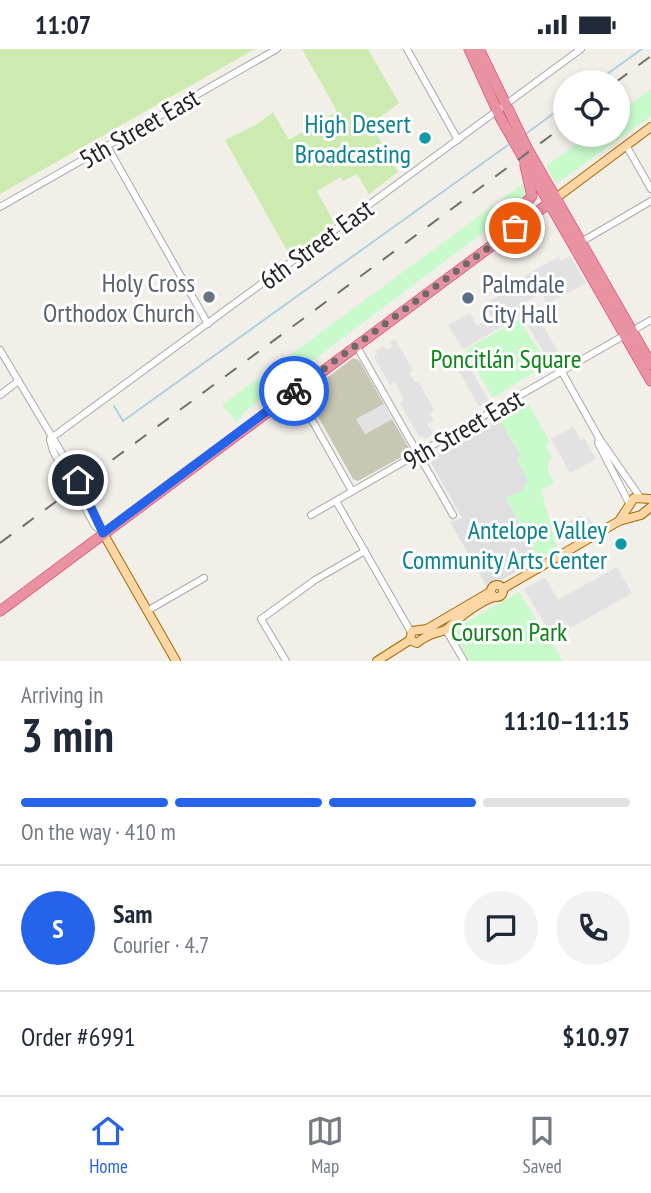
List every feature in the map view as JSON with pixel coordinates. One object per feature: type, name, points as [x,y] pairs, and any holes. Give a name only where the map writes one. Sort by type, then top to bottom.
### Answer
[{"type":"highway","points":[[469,49],[629,333],[651,364]]},
{"type":"highway","points":[[479,49],[525,161],[581,242],[651,381]]},
{"type":"highway","points":[[500,239],[506,225],[532,196],[525,161]]},
{"type":"highway","points":[[0,611],[553,201]]},
{"type":"main road","points":[[630,142],[651,127]]},
{"type":"main road","points":[[553,201],[623,147]]},
{"type":"main road","points":[[377,661],[415,635],[443,625],[492,595],[502,594],[503,588],[619,521],[631,509],[647,503]]},
{"type":"main road","points":[[631,509],[647,503]]},
{"type":"main road","points":[[103,533],[176,661]]},
{"type":"street","name":"5th Street East","points":[[0,207],[277,49]]},
{"type":"street","points":[[407,49],[457,140]]},
{"type":"street","name":"6th Street East","points":[[50,439],[581,49]]},
{"type":"street","points":[[107,146],[208,324]]},
{"type":"street","points":[[627,147],[651,189]]},
{"type":"street","points":[[581,242],[651,201]]},
{"type":"street","name":"9th Street East","points":[[311,515],[651,320]]},
{"type":"street","points":[[356,345],[453,515]]},
{"type":"street","points":[[0,350],[50,439],[52,451],[95,526],[103,533]]},
{"type":"street","points":[[562,372],[599,438],[647,503]]},
{"type":"street","points":[[0,395],[18,382]]},
{"type":"street","points":[[295,390],[352,491]]},
{"type":"street","points":[[599,438],[598,443],[631,509]]},
{"type":"street","points":[[336,501],[415,635]]},
{"type":"street","points":[[286,661],[261,619],[315,580],[365,551]]},
{"type":"street","points":[[147,611],[204,578]]},
{"type":"street","points":[[443,625],[464,661]]},
{"type":"shaded area","points":[[570,256],[586,283],[547,304],[541,293],[525,302],[532,315],[536,313],[561,357],[550,364],[522,315],[463,349],[448,325],[470,313],[477,326],[492,317],[485,304],[509,290],[507,286],[558,257],[561,261]]},
{"type":"shaded area","points":[[395,339],[413,370],[409,373],[415,383],[418,381],[434,410],[430,413],[434,420],[427,424],[433,434],[425,439],[419,437],[400,403],[404,400],[395,382],[390,385],[374,357],[377,355],[376,351],[384,346],[386,350],[392,347],[390,342]]},
{"type":"shaded area","points":[[462,353],[489,401],[479,407],[456,366],[459,363],[456,356]]},
{"type":"shaded area","points":[[353,358],[359,360],[384,404],[357,419],[365,434],[392,419],[409,448],[407,454],[358,481],[353,479],[307,397],[307,393]]},
{"type":"shaded area","points":[[384,404],[392,419],[365,434],[356,419]]},
{"type":"shaded area","points":[[498,417],[521,456],[517,459],[528,481],[522,491],[506,498],[538,559],[488,588],[450,522],[462,518],[429,459]]},
{"type":"shaded area","points":[[573,427],[581,440],[584,438],[596,459],[570,473],[551,439]]},
{"type":"shaded area","points":[[580,515],[583,520],[589,517],[592,523],[560,542],[554,531]]},
{"type":"shaded area","points":[[617,567],[632,593],[553,638],[524,589],[545,577],[558,600]]},
{"type":"green space","points":[[0,49],[255,49],[0,194]]},
{"type":"green space","points":[[302,49],[368,49],[399,103],[371,124],[398,172],[369,194],[357,174],[343,181],[341,177],[317,191],[334,223],[290,256],[225,140],[256,125],[273,112],[289,140],[337,111]]},
{"type":"green space","points":[[651,89],[651,116],[630,131],[630,104]]},
{"type":"green space","points":[[572,147],[608,147],[556,184],[546,166]]},
{"type":"green space","points":[[524,183],[527,190],[524,199],[506,210],[489,228],[243,413],[237,423],[222,405]]},
{"type":"green space","name":"Poncitlán Square","points":[[519,319],[547,364],[493,398],[465,350]]},
{"type":"green space","points":[[526,400],[549,440],[546,447],[552,457],[548,470],[554,483],[541,490],[557,548],[538,559],[506,497],[522,491],[528,481],[517,459],[521,456],[498,417]]},
{"type":"green space","name":"Courson Park","points":[[519,592],[563,661],[469,661],[452,630]]},
{"type":"waterway","points":[[613,70],[642,49]]},
{"type":"waterway","points":[[527,133],[553,114]]},
{"type":"waterway","points":[[114,406],[123,421],[508,145]]},
{"type":"railway","points":[[630,72],[651,56]]},
{"type":"railway","points":[[0,543],[553,134]]},
{"type":"way so far","points":[[294,391],[515,228]]},
{"type":"place","name":"High Desert Broadcasting","points":[[425,138]]},
{"type":"place","name":"Holy Cross Orthodox Church","points":[[209,297]]},
{"type":"place","name":"Palmdale City Hall","points":[[468,298]]},
{"type":"place","name":"Antelope Valley Community Arts Center","points":[[621,544]]},
{"type":"route","points":[[78,480],[100,521],[103,533],[294,391]]}]
